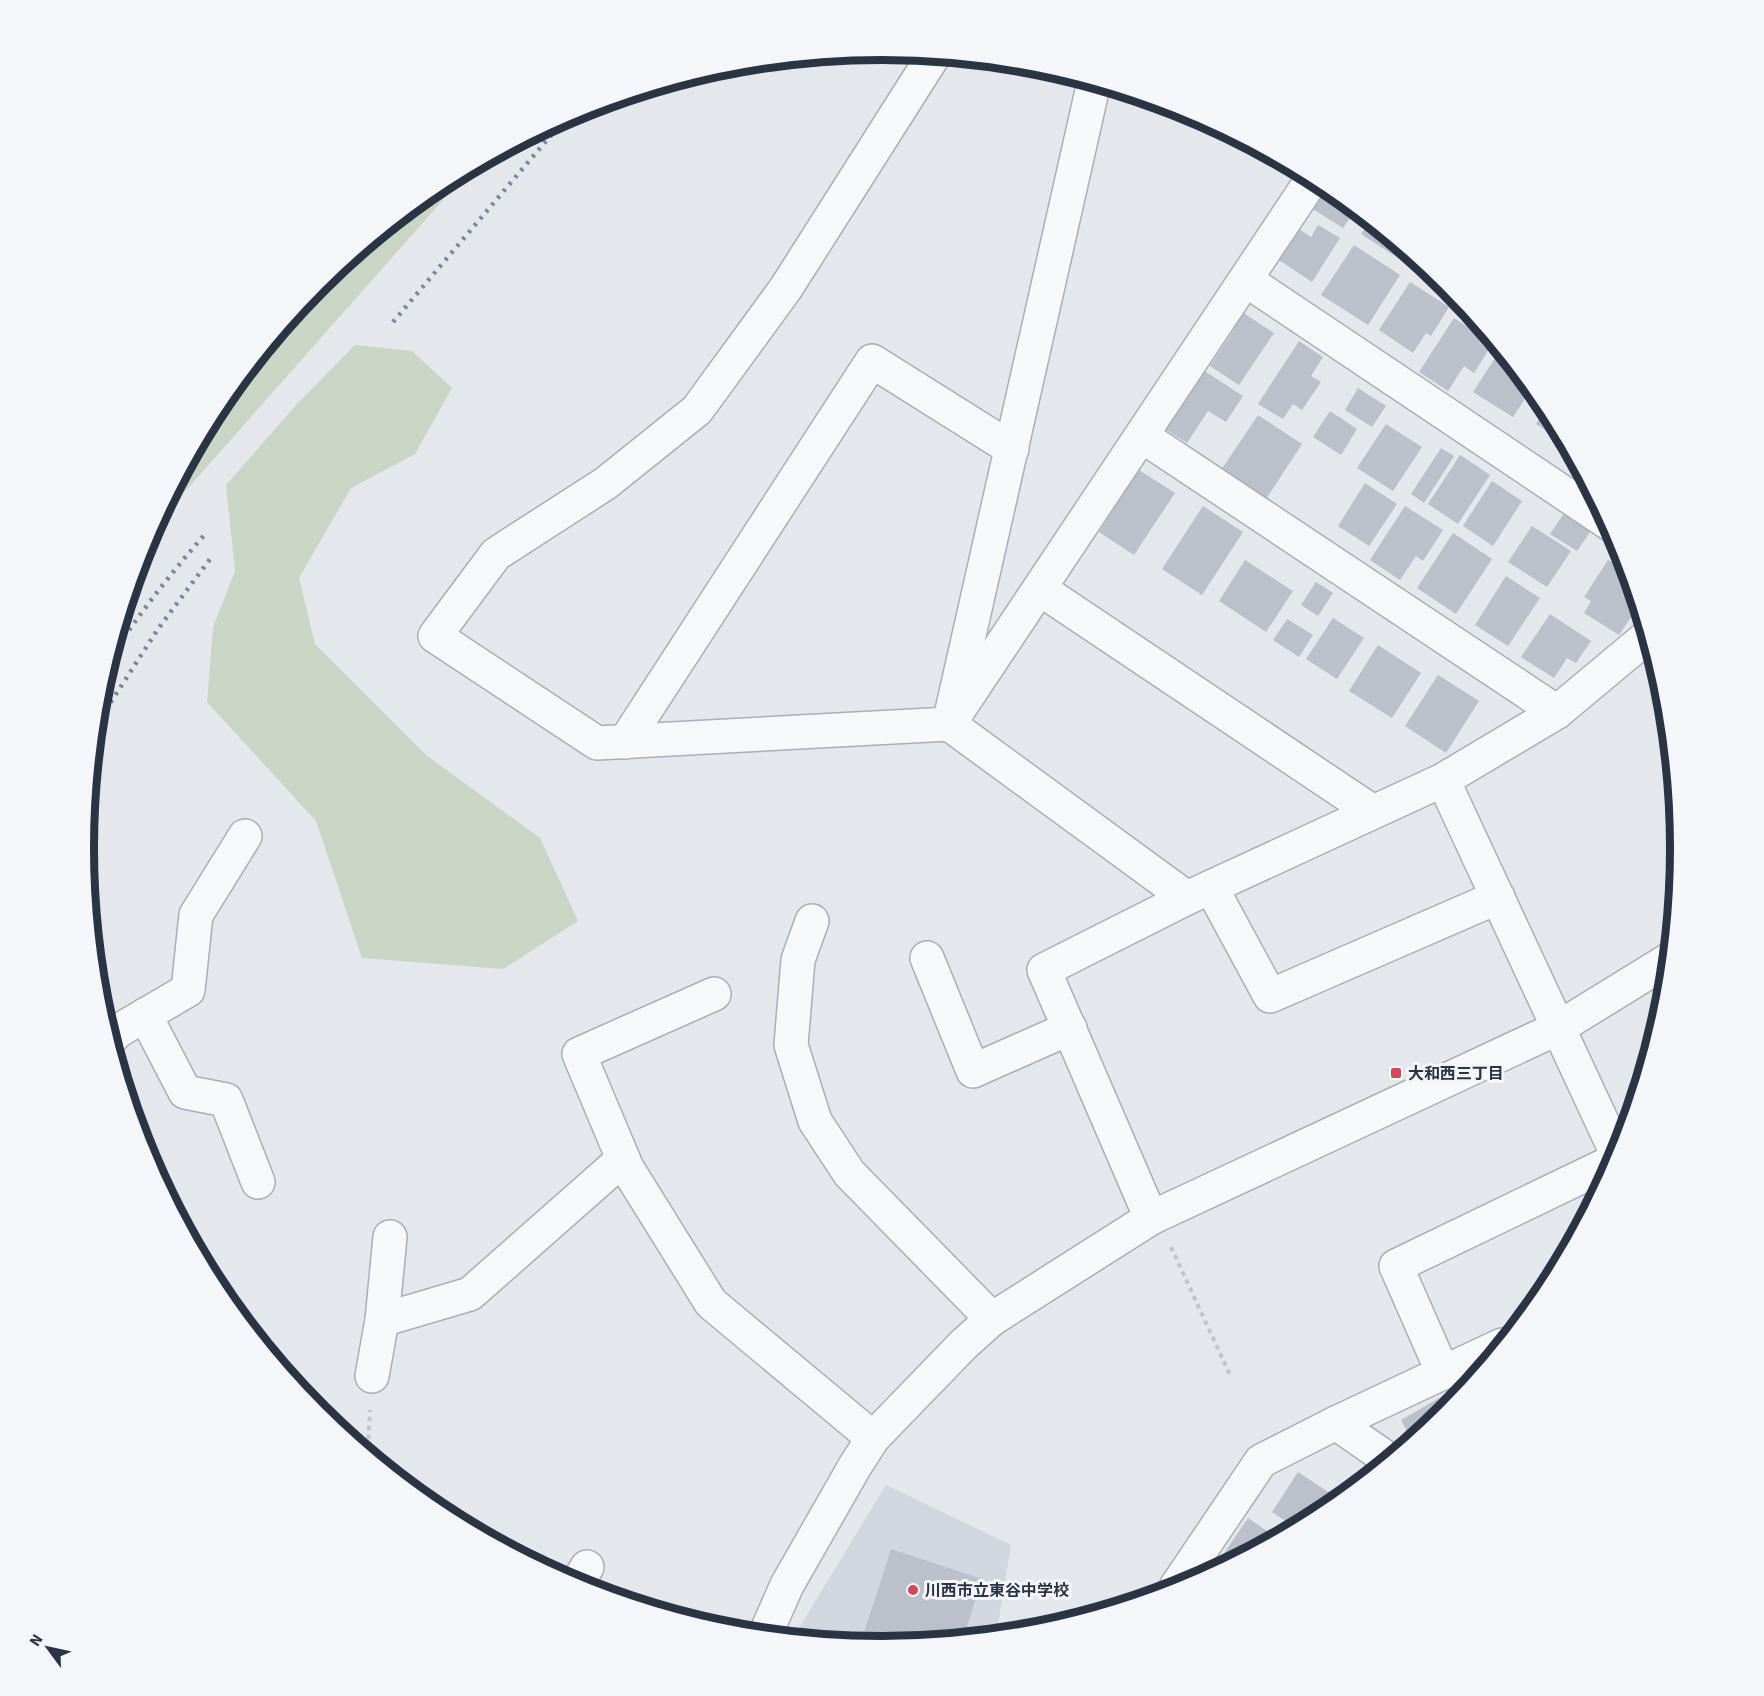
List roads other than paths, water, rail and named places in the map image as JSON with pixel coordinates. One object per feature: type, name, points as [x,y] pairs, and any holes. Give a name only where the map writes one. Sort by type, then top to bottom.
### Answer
[{"type":"street","points":[[930,62],[786,288],[697,410],[606,483],[496,555],[435,636],[597,743],[950,724],[1199,892],[1270,996],[1498,897]]},
{"type":"street","points":[[950,724],[1092,89]]},
{"type":"street","points":[[950,724],[1308,186]]},
{"type":"street","points":[[1246,280],[1596,515]]},
{"type":"street","points":[[626,742],[872,361],[1012,449]]},
{"type":"street","points":[[1142,436],[1557,712]]},
{"type":"street","points":[[1040,590],[1373,812]]},
{"type":"street","points":[[1160,1229],[1044,970],[1199,892],[1443,780],[1557,712],[1642,641]]},
{"type":"street","points":[[1443,780],[1612,1144]]},
{"type":"street","points":[[116,1032],[188,990],[196,915],[245,836]]},
{"type":"street","points":[[812,921],[798,960],[791,1045],[815,1121],[849,1173],[992,1319]]},
{"type":"street","points":[[927,958],[973,1071],[1070,1028]]},
{"type":"street","points":[[768,1627],[787,1585],[873,1438],[964,1344],[992,1319],[1160,1229],[1558,1028],[1661,965]]},
{"type":"street","points":[[714,994],[579,1054],[627,1168],[711,1303],[873,1438]]},
{"type":"street","points":[[146,1015],[185,1092],[226,1100],[258,1182]]},
{"type":"street","points":[[382,1320],[470,1294],[623,1159]]},
{"type":"street","points":[[1443,1373],[1396,1266],[1603,1166]]},
{"type":"street","points":[[372,1376],[382,1320],[390,1237]]},
{"type":"street","points":[[1183,1576],[1261,1461],[1487,1352]]},
{"type":"street","points":[[1336,1423],[1383,1456]]},
{"type":"railway","points":[[393,322],[554,132]]},
{"type":"railway","points":[[122,640],[155,594],[207,532]]},
{"type":"railway","points":[[107,708],[158,629],[213,555]]},
{"type":"place","name":"大和西三丁目","points":[[1396,1073]]},
{"type":"place","name":"川西市立東谷中学校","points":[[913,1590]]}]
